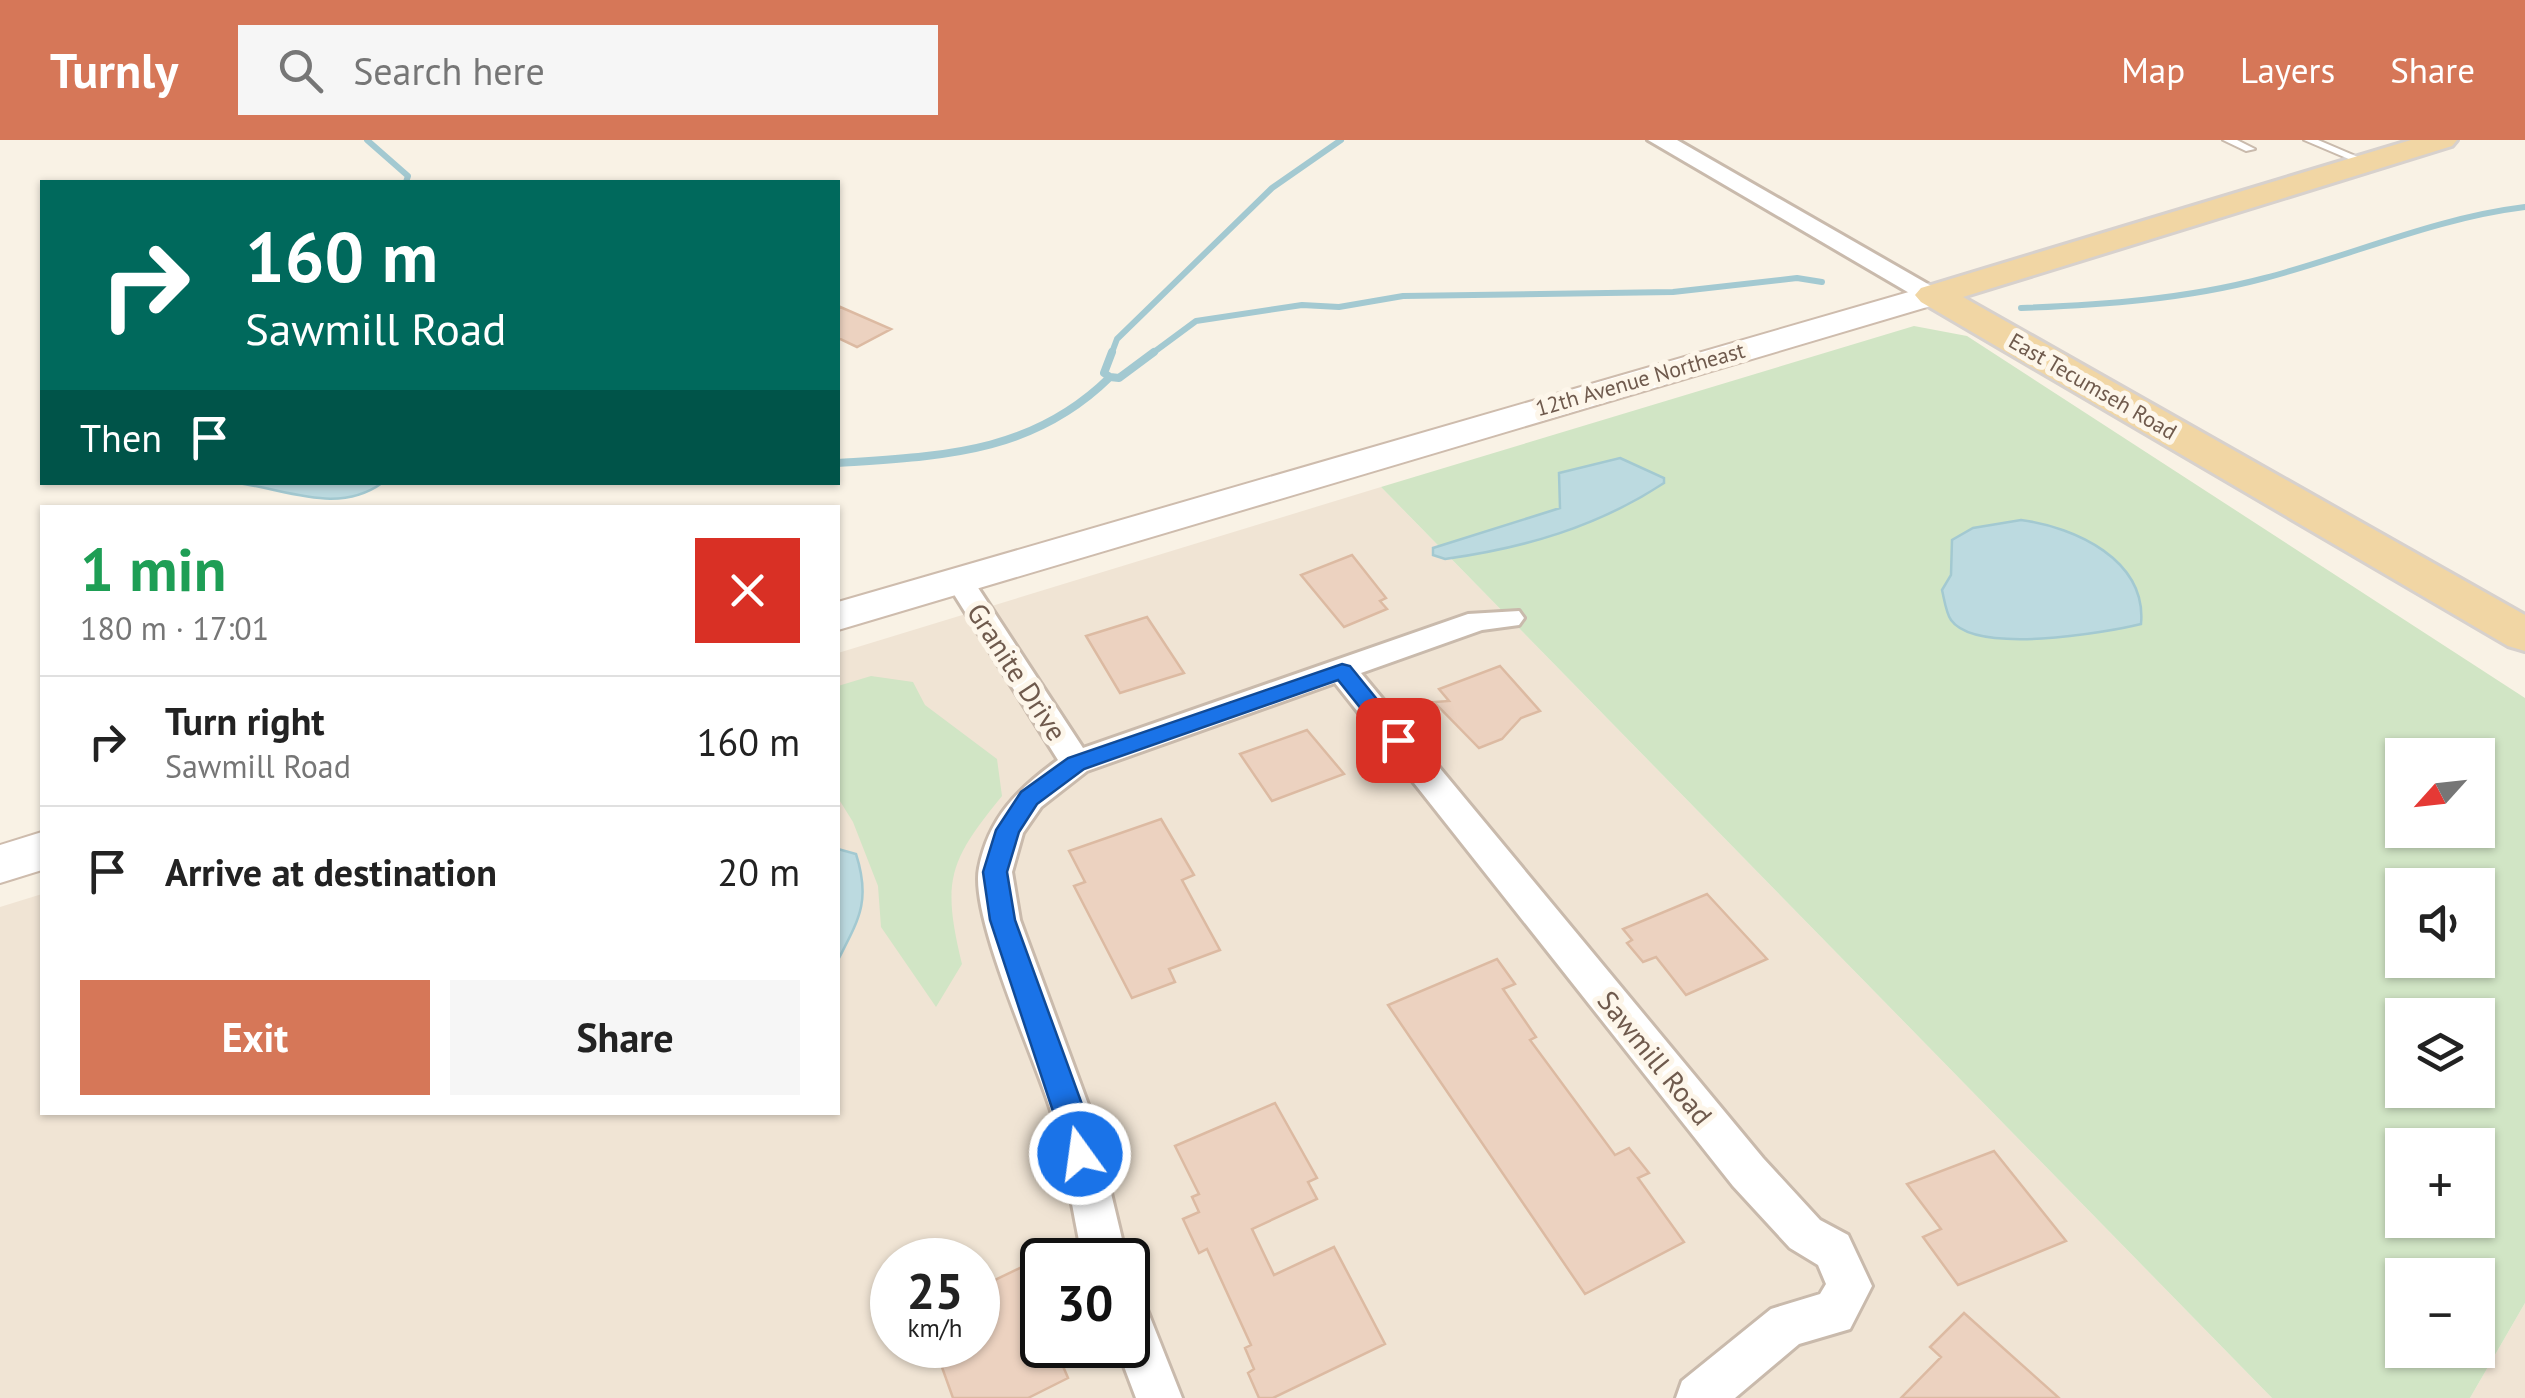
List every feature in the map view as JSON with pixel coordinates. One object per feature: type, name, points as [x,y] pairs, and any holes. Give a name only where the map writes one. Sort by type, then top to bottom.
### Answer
[{"type":"main road","name":"12th Avenue Northeast","points":[[840,615],[1934,295],[2442,140]]},
{"type":"main road","name":"East Tecumseh Road","points":[[1934,295],[2525,635]]},
{"type":"main road","points":[[0,864],[40,852]]},
{"type":"street","name":"East Tecumseh Road","points":[[1660,140],[1934,295]]},
{"type":"street","name":"Granite Drive","points":[[959,580],[1076,763]]},
{"type":"street","points":[[1100,1238],[1072,1118],[1002,920],[995,872],[1008,830],[1029,798],[1076,763],[1478,621],[1509,618]]},
{"type":"street","name":"Sawmill Road","points":[[1342,671],[1748,1172],[1805,1234],[1833,1250],[1850,1286],[1834,1313],[1787,1325],[1699,1398]]},
{"type":"street","points":[[1147,1368],[1158,1398]]},
{"type":"lane","points":[[2228,140],[2250,149]]},
{"type":"lane","points":[[2308,140],[2367,163]]},
{"type":"shaded area","points":[[1381,487],[2272,1398],[0,1398],[0,907],[40,895],[40,1115],[840,1115],[840,652]]},
{"type":"shaded area","points":[[2525,1303],[2525,1398],[2470,1398],[2487,1368],[2495,1368],[2495,1355]]},
{"type":"green space","points":[[1914,326],[1967,336],[2525,698],[2525,1303],[2495,1355],[2495,1258],[2385,1258],[2385,1368],[2487,1368],[2470,1398],[2272,1398],[1381,487]]},
{"type":"green space","points":[[871,676],[913,682],[925,705],[997,759],[1002,796],[970,838],[954,874],[952,912],[962,964],[936,1007],[881,927],[878,886],[853,822],[840,801],[840,685]]},
{"type":"water","points":[[1620,458],[1664,478],[1664,483],[1613,512],[1531,542],[1445,559],[1433,555],[1433,548],[1560,508],[1559,473]]},
{"type":"water","points":[[248,485],[378,485],[348,497],[311,497]]},
{"type":"water","points":[[2021,520],[2084,539],[2120,565],[2140,601],[2141,624],[2072,636],[2013,639],[1965,631],[1951,620],[1942,590],[1951,575],[1952,540],[1973,528]]},
{"type":"water","points":[[840,850],[856,854],[860,870],[862,897],[857,921],[840,956]]},
{"type":"building","points":[[840,307],[891,329],[857,347],[840,339]]},
{"type":"building","points":[[1352,555],[1386,598],[1380,601],[1387,609],[1344,627],[1301,575]]},
{"type":"building","points":[[1147,617],[1184,673],[1120,693],[1086,636]]},
{"type":"building","points":[[1500,666],[1540,711],[1521,718],[1502,739],[1479,748],[1434,702],[1449,701],[1439,689]]},
{"type":"building","points":[[1307,730],[1344,774],[1272,801],[1240,754]]},
{"type":"building","points":[[1161,819],[1194,875],[1182,880],[1220,950],[1169,969],[1175,982],[1132,998],[1074,886],[1085,882],[1069,851]]},
{"type":"building","points":[[1707,894],[1767,959],[1686,995],[1656,957],[1643,962],[1627,943],[1632,940],[1623,929]]},
{"type":"building","points":[[1497,959],[1515,984],[1503,989],[1536,1037],[1530,1040],[1615,1155],[1629,1148],[1649,1173],[1638,1178],[1684,1242],[1585,1294],[1388,1005]]},
{"type":"building","points":[[1275,1103],[1317,1178],[1308,1182],[1317,1199],[1252,1229],[1274,1275],[1334,1247],[1385,1344],[1273,1398],[1259,1398],[1248,1373],[1254,1369],[1245,1348],[1251,1345],[1207,1249],[1199,1253],[1183,1219],[1199,1212],[1192,1197],[1199,1194],[1175,1146]]},
{"type":"building","points":[[1994,1151],[2066,1241],[1958,1285],[1923,1237],[1941,1229],[1907,1184]]},
{"type":"building","points":[[1020,1268],[1020,1368],[1064,1368],[1068,1378],[1028,1398],[953,1398],[942,1368],[1000,1368],[1000,1278]]},
{"type":"building","points":[[1964,1313],[2059,1398],[1901,1398],[1941,1357],[1930,1347]]},
{"type":"waterway","points":[[367,140],[408,176],[407,180]]},
{"type":"waterway","points":[[1111,355],[1117,339],[1272,188],[1341,140]]},
{"type":"waterway","points":[[2021,308],[2144,300],[2235,285],[2426,228],[2525,207]]},
{"type":"waterway","points":[[1150,355],[1196,321],[1302,305],[1339,307],[1403,296],[1673,292],[1797,278],[1822,282]]},
{"type":"waterway","points":[[1110,377],[1104,373],[1112,352]]},
{"type":"waterway","points":[[1110,377],[1119,378],[1154,352]]},
{"type":"waterway","points":[[840,463],[949,453],[1017,436],[1080,403],[1110,377]]},
{"type":"route","points":[[1080,1154],[1072,1118],[1002,920],[995,872],[1008,830],[1029,798],[1076,763],[1342,671],[1398,740]]}]
